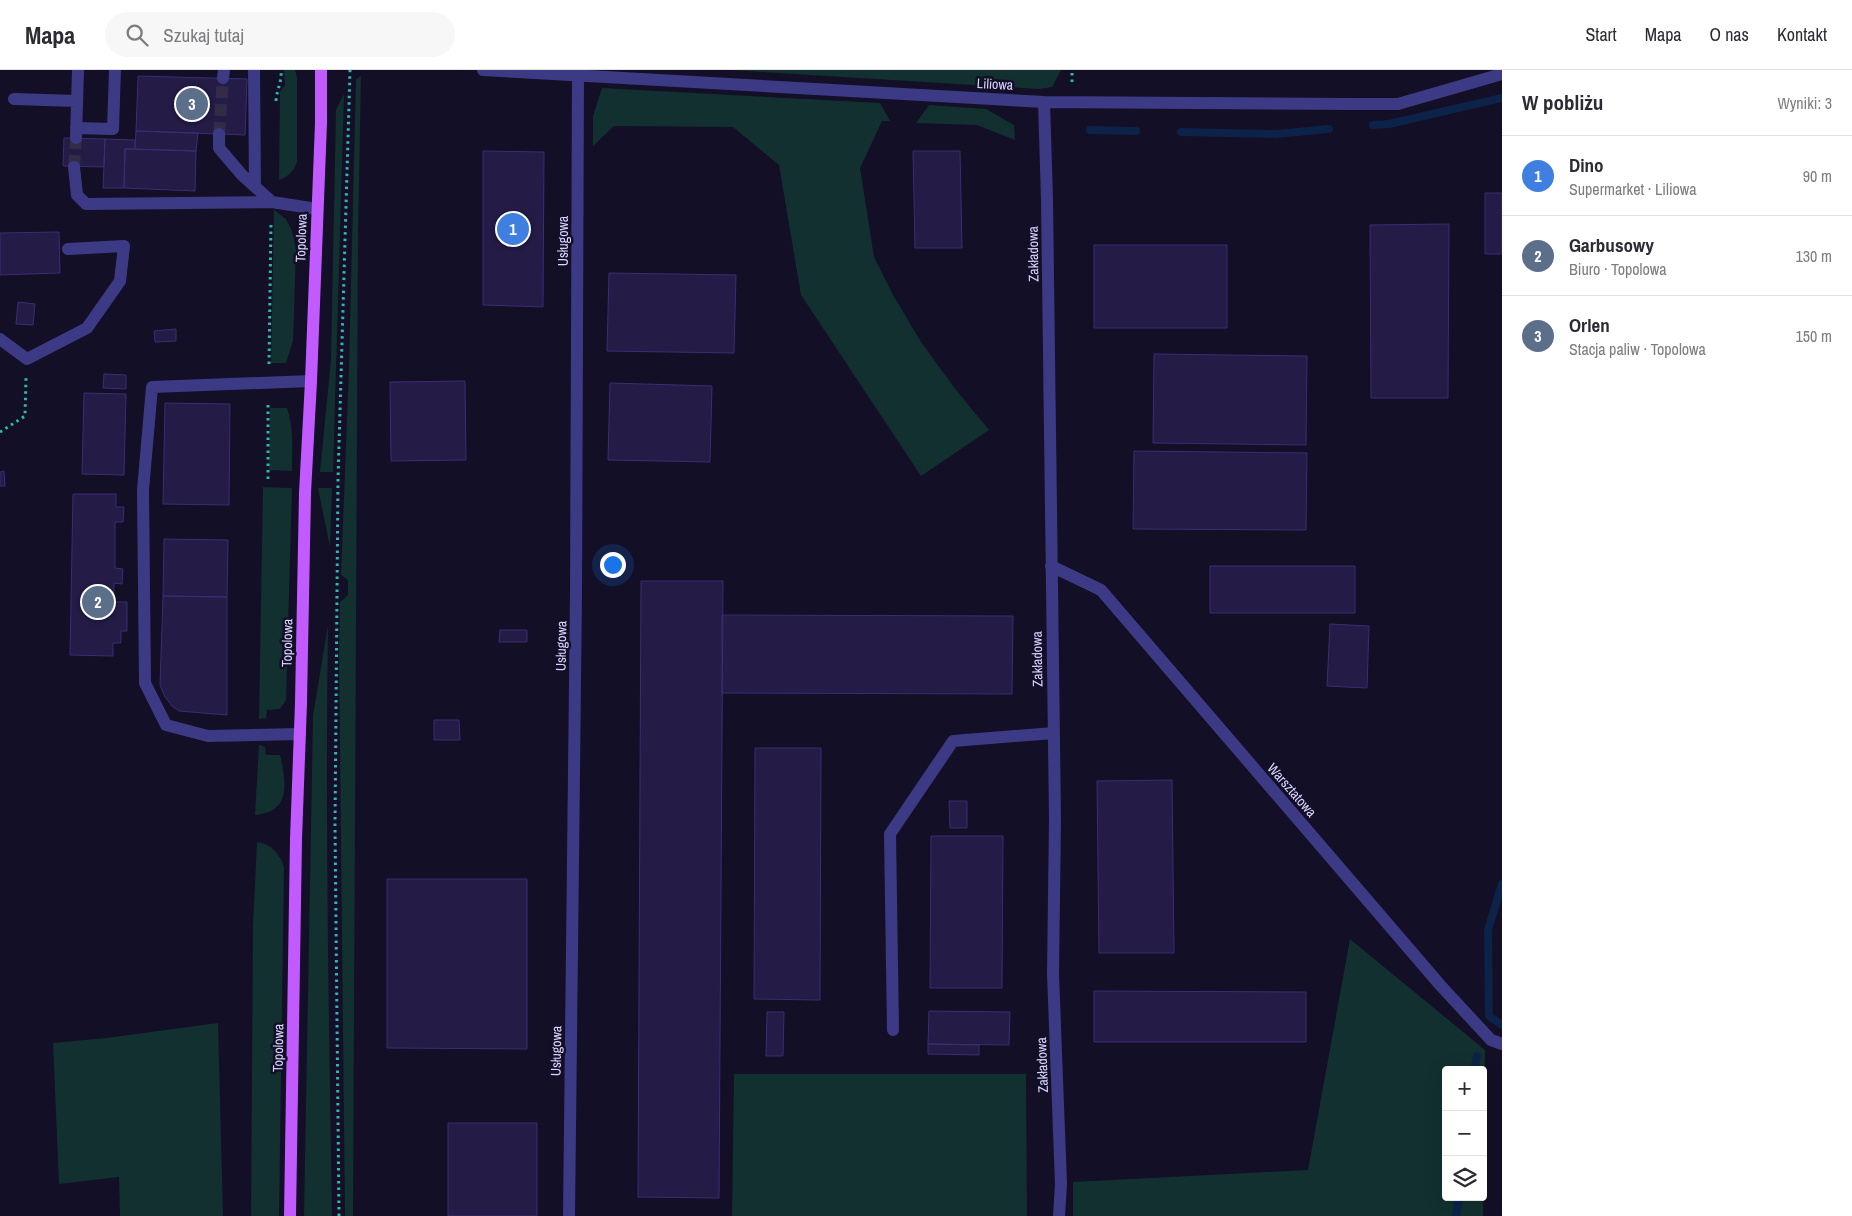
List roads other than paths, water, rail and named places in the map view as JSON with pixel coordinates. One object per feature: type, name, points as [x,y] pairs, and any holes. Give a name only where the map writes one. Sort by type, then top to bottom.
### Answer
[{"type":"main road","name":"Topolowa","points":[[290,1216],[304,493],[311,381],[321,70]]},
{"type":"street","points":[[78,70],[76,133],[113,129],[115,70]]},
{"type":"street","points":[[254,70],[255,187]]},
{"type":"street","name":"Liliowa","points":[[483,70],[1044,102],[1398,104],[1502,74]]},
{"type":"street","name":"Usługowa","points":[[569,1216],[576,603],[578,76]]},
{"type":"street","points":[[14,99],[77,101]]},
{"type":"street","name":"Zakładowa","points":[[1044,102],[1047,199],[1055,819],[1053,974],[1061,1184],[1060,1216]]},
{"type":"street","points":[[219,134],[219,148],[242,175],[272,202]]},
{"type":"street","points":[[74,167],[76,194],[86,204],[272,202],[317,209]]},
{"type":"street","points":[[0,339],[26,360],[87,328],[120,281],[124,246],[68,249]]},
{"type":"street","points":[[300,734],[208,736],[166,725],[145,683],[143,490],[152,387],[311,381]]},
{"type":"street","name":"Warsztatowa","points":[[1051,566],[1100,590],[1440,986],[1491,1040],[1502,1044]]},
{"type":"street","points":[[893,1030],[890,834],[953,741],[1054,733]]},
{"type":"waterway","points":[[1373,125],[1389,124],[1502,98]]},
{"type":"waterway","points":[[1181,132],[1276,134],[1329,129]]},
{"type":"waterway","points":[[1090,130],[1136,131]]},
{"type":"waterway","points":[[1502,884],[1488,930],[1489,1016],[1502,1025]]},
{"type":"waterway","points":[[1475,1066],[1477,1056]]},
{"type":"waterway","points":[[1456,1216],[1458,1201]]},
{"type":"tunnel","points":[[219,134],[223,78]]},
{"type":"tunnel","points":[[74,167],[76,138]]},
{"type":"place","name":"Orlen","points":[[192,104]]},
{"type":"place","name":"Dino","points":[[513,229]]},
{"type":"place","name":"Garbusowy","points":[[98,602]]}]
